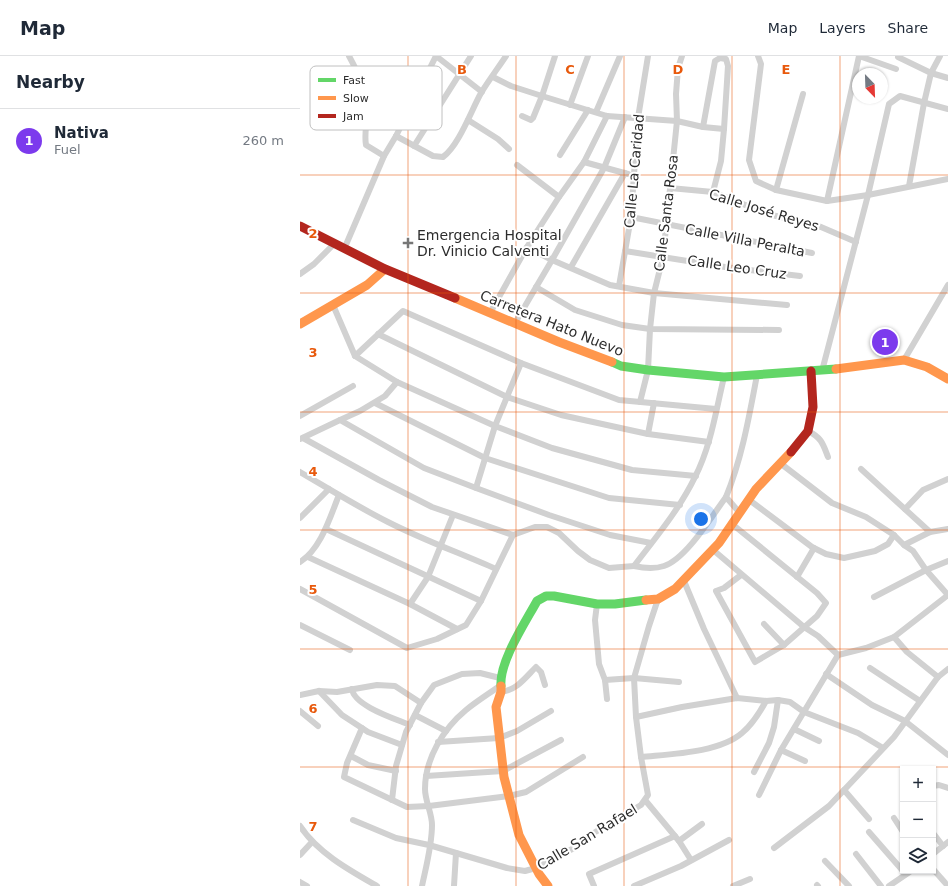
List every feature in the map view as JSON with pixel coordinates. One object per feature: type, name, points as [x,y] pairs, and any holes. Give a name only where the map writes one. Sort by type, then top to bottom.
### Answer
[{"type":"main road","name":"Carretera Hato Nuevo","points":[[300,226],[345,247],[385,269],[605,361],[621,366],[724,377],[822,371],[904,360],[915,362],[930,368],[948,379]]},
{"type":"main road","points":[[300,324],[367,285],[385,269]]},
{"type":"main road","points":[[548,886],[536,868],[519,835],[504,771],[496,707],[507,657],[537,601],[546,596],[554,596],[596,604],[615,604],[658,600],[684,581],[719,543],[756,489],[797,446],[808,431],[813,407],[811,371]]},
{"type":"street","points":[[349,56],[353,66]]},
{"type":"street","points":[[431,66],[436,56],[482,92]]},
{"type":"street","points":[[442,103],[471,56]]},
{"type":"street","points":[[396,136],[434,156],[443,157],[449,152],[468,120],[482,92],[506,56]]},
{"type":"street","points":[[522,116],[531,120],[533,118],[555,56]]},
{"type":"street","points":[[570,105],[588,56]]},
{"type":"street","points":[[596,112],[620,56]]},
{"type":"street","name":"Calle La Caridad","points":[[619,286],[631,217],[638,118],[648,56]]},
{"type":"street","name":"Calle Santa Rosa","points":[[640,402],[648,370],[654,293],[663,257],[677,121],[676,94],[678,68],[682,56]]},
{"type":"street","points":[[758,56],[761,64],[749,160],[756,181],[776,190],[827,201],[868,195],[948,179]]},
{"type":"street","points":[[827,201],[859,56],[896,69]]},
{"type":"street","points":[[909,186],[931,73],[940,56]]},
{"type":"street","points":[[898,57],[931,73],[948,78]]},
{"type":"street","points":[[703,126],[715,61],[720,58],[726,59],[728,66],[721,161],[713,192]]},
{"type":"street","points":[[492,77],[511,86],[607,116],[677,121],[724,129]]},
{"type":"street","points":[[776,190],[803,94]]},
{"type":"street","points":[[822,371],[868,195],[889,104],[900,96],[948,109]]},
{"type":"street","points":[[560,155],[588,110]]},
{"type":"street","points":[[490,313],[559,197],[584,162],[607,116]]},
{"type":"street","points":[[514,323],[552,260],[604,168],[625,117]]},
{"type":"street","points":[[468,120],[498,139],[509,149]]},
{"type":"street","points":[[366,130],[366,145],[384,156]]},
{"type":"street","points":[[345,247],[384,156],[399,130]]},
{"type":"street","points":[[414,146],[424,130]]},
{"type":"street","points":[[584,162],[634,176]]},
{"type":"street","points":[[517,165],[559,197]]},
{"type":"street","points":[[571,267],[625,174]]},
{"type":"street","name":"Calle José Reyes","points":[[670,188],[713,192],[768,214],[820,227],[856,242]]},
{"type":"street","name":"Calle Villa Peralta","points":[[631,217],[812,253]]},
{"type":"street","points":[[300,274],[314,264],[335,242]]},
{"type":"street","points":[[528,247],[552,260],[610,285],[654,293],[788,305]]},
{"type":"street","name":"Calle Leo Cruz","points":[[626,251],[800,276]]},
{"type":"street","points":[[904,360],[948,285]]},
{"type":"street","points":[[536,287],[575,310],[622,325],[650,329],[779,330]]},
{"type":"street","points":[[333,305],[355,356],[397,382],[495,426],[552,448],[632,470],[696,476]]},
{"type":"street","points":[[355,356],[403,311],[521,363],[619,400],[716,409]]},
{"type":"street","points":[[378,334],[507,397],[561,414],[648,434],[709,442]]},
{"type":"street","points":[[476,488],[495,426],[521,363]]},
{"type":"street","points":[[301,439],[432,507],[454,515],[513,535],[535,526],[548,527],[559,533],[590,560],[609,568],[634,566],[644,568],[664,566],[675,560],[687,549],[726,497],[732,483],[744,441],[757,375]]},
{"type":"street","points":[[634,566],[680,505],[696,476],[709,442],[724,377]]},
{"type":"street","points":[[301,439],[375,403],[385,396],[397,382]]},
{"type":"street","points":[[300,416],[353,386]]},
{"type":"street","points":[[375,403],[485,458],[609,498],[680,505]]},
{"type":"street","points":[[648,434],[654,403]]},
{"type":"street","points":[[340,420],[424,468],[549,516],[610,535],[651,543]]},
{"type":"street","points":[[808,431],[822,440],[828,457]]},
{"type":"street","points":[[759,795],[781,750],[838,655],[866,648],[894,637],[948,595],[912,551],[894,535],[866,517],[832,503],[780,463]]},
{"type":"street","points":[[861,469],[930,532]]},
{"type":"street","points":[[300,472],[389,523],[440,547],[464,555],[496,569]]},
{"type":"street","points":[[905,509],[923,490],[948,478]]},
{"type":"street","points":[[300,518],[329,489]]},
{"type":"street","points":[[300,562],[308,557],[326,529],[339,495]]},
{"type":"street","points":[[726,497],[739,512]]},
{"type":"street","points":[[748,499],[814,548],[826,554],[844,558],[875,550],[888,544],[894,535]]},
{"type":"street","points":[[410,604],[428,578],[454,515]]},
{"type":"street","points":[[732,524],[817,593],[826,603],[817,616],[784,646],[755,662],[716,591],[724,588],[741,575]]},
{"type":"street","points":[[326,529],[428,578],[481,601]]},
{"type":"street","points":[[904,545],[930,532],[948,529]]},
{"type":"street","points":[[300,589],[407,648],[437,639],[466,625],[481,601],[513,535]]},
{"type":"street","points":[[797,577],[814,548]]},
{"type":"street","points":[[712,550],[804,627],[818,636],[838,655]]},
{"type":"street","points":[[308,557],[410,604],[458,629]]},
{"type":"street","points":[[874,597],[926,570],[948,561]]},
{"type":"street","points":[[684,581],[704,629],[737,698]]},
{"type":"street","name":"Calle San Rafael","points":[[353,820],[396,838],[429,845],[507,868],[524,871],[536,868],[574,848],[592,834],[641,805],[648,796],[636,716],[634,678],[658,600]]},
{"type":"street","points":[[596,604],[595,620],[599,664],[605,680],[607,699]]},
{"type":"street","points":[[764,624],[784,646]]},
{"type":"street","points":[[300,625],[350,650]]},
{"type":"street","points":[[894,637],[907,652],[938,677]]},
{"type":"street","points":[[392,800],[396,771],[406,732],[421,703],[434,685],[462,674],[480,673],[510,691],[536,667],[541,672],[545,685]]},
{"type":"street","points":[[870,668],[920,701]]},
{"type":"street","points":[[774,848],[829,806],[894,737],[938,677],[948,669]]},
{"type":"street","points":[[826,674],[872,705],[905,721],[948,755]]},
{"type":"street","points":[[605,680],[634,678],[679,682]]},
{"type":"street","points":[[300,695],[319,691],[337,692],[377,685],[395,686],[421,703]]},
{"type":"street","points":[[422,886],[432,826],[425,791],[427,767],[438,742],[446,731],[465,711],[501,685]]},
{"type":"street","points":[[352,689],[356,697],[374,710],[410,725]]},
{"type":"street","points":[[319,691],[342,715],[368,732],[402,745]]},
{"type":"street","points":[[636,716],[737,698],[766,701],[778,700],[790,702],[804,712],[858,733],[883,748]]},
{"type":"street","points":[[754,772],[769,743],[774,727],[778,700]]},
{"type":"street","points":[[641,757],[689,752],[726,742],[742,733],[766,701]]},
{"type":"street","points":[[300,711],[318,726]]},
{"type":"street","points":[[438,742],[499,738],[517,731],[551,711]]},
{"type":"street","points":[[415,715],[446,731]]},
{"type":"street","points":[[362,728],[347,763],[344,777],[407,807],[429,806],[509,796],[526,792],[583,757]]},
{"type":"street","points":[[794,729],[819,741]]},
{"type":"street","points":[[426,776],[504,771],[561,740]]},
{"type":"street","points":[[781,750],[805,761]]},
{"type":"street","points":[[351,756],[368,765],[396,771]]},
{"type":"street","points":[[936,786],[948,788]]},
{"type":"street","points":[[844,790],[869,819]]},
{"type":"street","points":[[645,800],[677,839],[691,860]]},
{"type":"street","points":[[894,818],[900,827]]},
{"type":"street","points":[[594,886],[589,874],[677,839],[702,824]]},
{"type":"street","points":[[300,826],[312,842],[348,870],[377,886]]},
{"type":"street","points":[[869,832],[900,866]]},
{"type":"street","points":[[936,836],[946,844],[936,852]]},
{"type":"street","points":[[634,886],[691,860],[729,840]]},
{"type":"street","points":[[300,855],[312,842]]},
{"type":"street","points":[[454,886],[456,853]]},
{"type":"street","points":[[856,854],[881,886]]},
{"type":"street","points":[[825,861],[849,886]]},
{"type":"street","points":[[936,872],[948,886]]},
{"type":"street","points":[[894,885],[904,874]]},
{"type":"street","points":[[733,886],[750,879]]},
{"type":"street","points":[[300,882],[307,886]]},
{"type":"traffic: fast","points":[[612,362],[621,366],[648,370],[724,377],[836,369]]},
{"type":"traffic: fast","points":[[501,686],[501,676],[508,654],[537,601],[546,596],[554,596],[597,604],[615,604],[646,600]]},
{"type":"traffic: slow","points":[[300,324],[367,285],[385,269]]},
{"type":"traffic: slow","points":[[455,298],[559,342],[612,362]]},
{"type":"traffic: slow","points":[[836,369],[904,360],[927,367],[948,379]]},
{"type":"traffic: slow","points":[[646,600],[658,599],[675,589],[719,543],[756,489],[791,452]]},
{"type":"traffic: slow","points":[[501,686],[501,692],[496,707],[504,777],[519,835],[539,874],[548,886]]},
{"type":"traffic: jam","points":[[300,226],[385,269],[455,298]]},
{"type":"traffic: jam","points":[[791,452],[808,431],[813,407],[811,371]]},
{"type":"place","name":"Emergencia Hospital Dr. Vinicio Calventi","points":[[408,243]]},
{"type":"place","name":"Nativa","points":[[885,342]]}]
